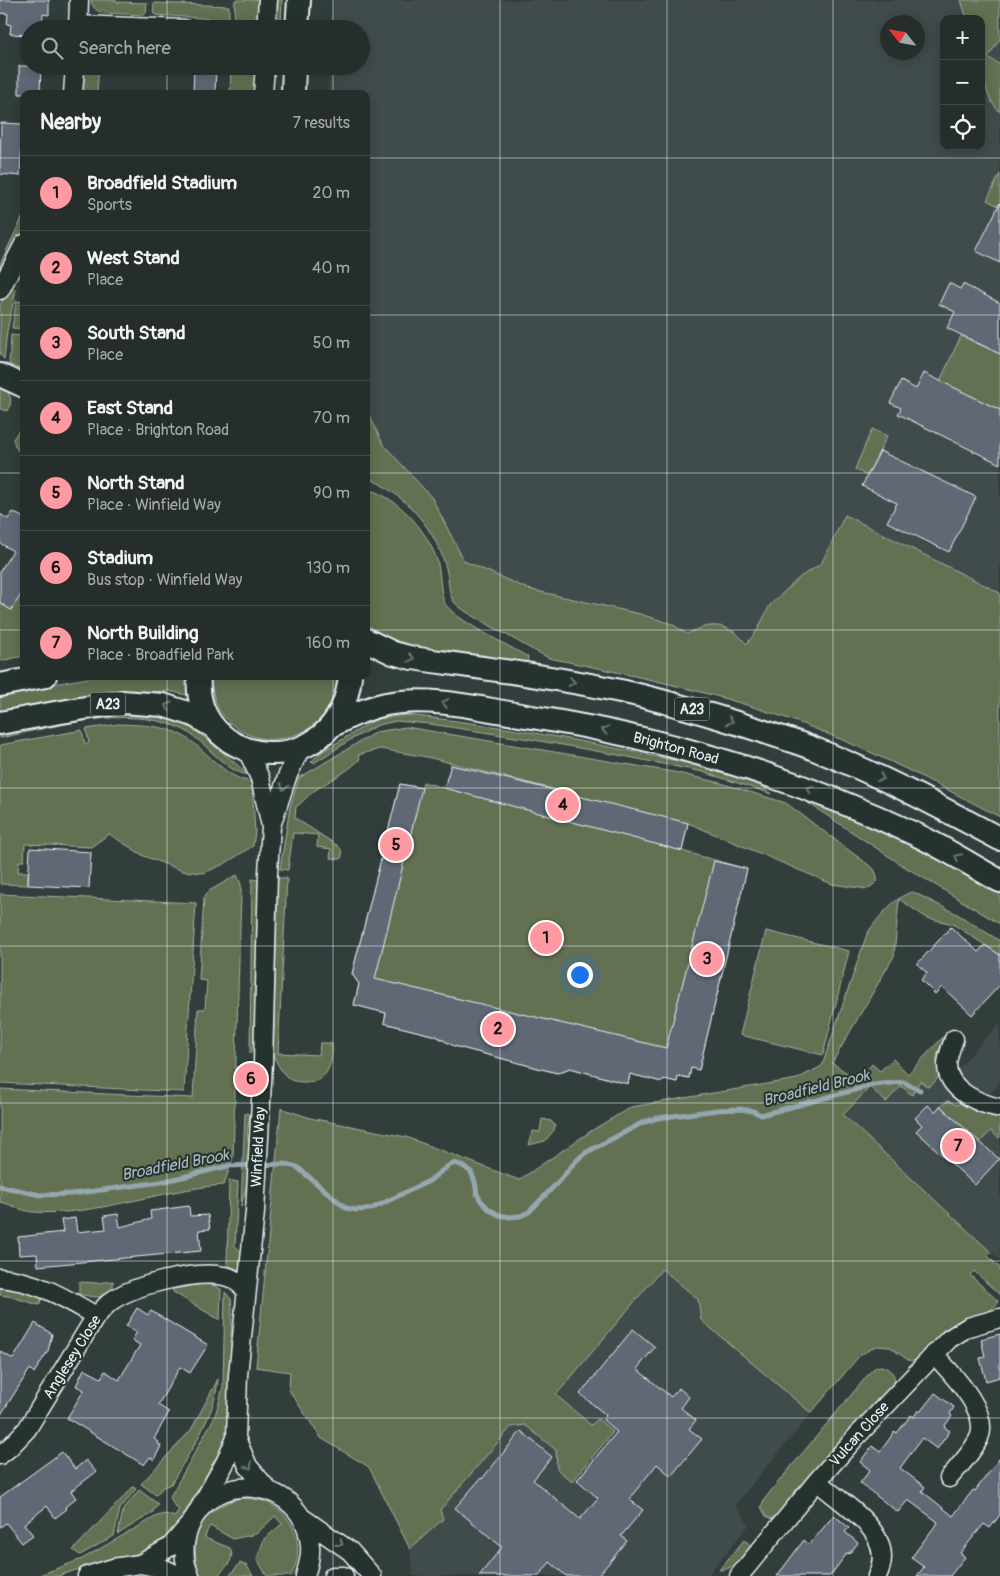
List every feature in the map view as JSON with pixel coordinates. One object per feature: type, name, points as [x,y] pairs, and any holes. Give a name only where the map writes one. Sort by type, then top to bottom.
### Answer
[{"type":"main road","points":[[298,20],[299,0]]},
{"type":"main road","points":[[293,90],[294,75]]},
{"type":"main road","points":[[0,375],[20,384]]},
{"type":"main road","name":"A23","points":[[370,642],[393,653],[412,658],[486,668],[615,690],[672,703],[744,725],[815,749],[868,772],[917,795],[1000,839]]},
{"type":"main road","points":[[0,684],[22,680]]},
{"type":"main road","points":[[199,680],[202,707],[212,726],[233,743],[247,750],[272,753],[300,749],[322,737],[333,725],[344,704],[349,690],[350,680]]},
{"type":"main road","name":"Brighton Road","points":[[333,725],[358,712],[386,704],[430,701],[587,726],[676,747],[754,769],[810,788],[919,836],[1000,881]]},
{"type":"main road","name":"A23","points":[[0,723],[55,712],[122,702],[164,704],[194,714],[212,726]]},
{"type":"street","points":[[78,0],[78,20]]},
{"type":"street","points":[[267,20],[268,0]]},
{"type":"street","points":[[73,90],[74,75]]},
{"type":"street","points":[[263,90],[264,75]]},
{"type":"street","points":[[0,290],[20,252]]},
{"type":"street","name":"Winfield Way","points":[[195,1516],[221,1470],[236,1438],[238,1375],[255,1212],[264,1044],[271,826],[287,777],[300,749]]},
{"type":"street","name":"Winfield Way","points":[[247,750],[260,778],[271,826]]},
{"type":"street","points":[[954,1039],[947,1066],[952,1081],[960,1090],[978,1102],[1000,1108]]},
{"type":"street","name":"Anglesey Close","points":[[0,1455],[27,1429],[96,1316],[109,1303],[138,1288],[190,1276],[223,1276],[235,1281],[246,1290]]},
{"type":"street","points":[[0,1278],[31,1283],[56,1293],[96,1316]]},
{"type":"street","name":"Vulcan Close","points":[[739,1576],[817,1481],[884,1406],[948,1340],[968,1327],[1000,1318]]},
{"type":"street","points":[[934,1354],[955,1378],[977,1409],[982,1430],[979,1438],[956,1456],[949,1478]]},
{"type":"street","name":"Winfield Way","points":[[236,1438],[248,1466],[269,1491]]},
{"type":"street","points":[[817,1481],[860,1517],[876,1535],[881,1551],[881,1561],[877,1576]]},
{"type":"street","points":[[140,1564],[170,1547],[210,1500],[228,1490],[254,1487],[269,1491],[287,1501],[301,1518],[308,1533],[310,1546],[310,1559],[305,1576]]},
{"type":"street","points":[[190,1576],[184,1551],[186,1535],[195,1516]]},
{"type":"street","points":[[301,1518],[350,1551],[372,1576]]},
{"type":"street","points":[[87,1576],[112,1568],[140,1564],[165,1569],[179,1576]]},
{"type":"street","points":[[333,1576],[344,1576]]},
{"type":"shaded area","points":[[332,0],[1000,0],[1000,796],[460,584],[392,454],[383,444],[370,416],[370,90],[328,90],[329,75],[370,75],[370,20],[331,20]]},
{"type":"shaded area","points":[[1000,1022],[1000,1083],[986,1098],[1000,1108],[1000,1260],[843,1115],[870,1087],[901,1086],[920,1081],[928,1087],[956,1071]]},
{"type":"shaded area","points":[[702,1156],[900,1353],[890,1347],[876,1346],[860,1355],[735,1505],[749,1525],[707,1576],[413,1576],[410,1548],[369,1467],[321,1438],[289,1390],[296,1256]]},
{"type":"green space","points":[[91,0],[147,3],[146,13],[144,15],[103,13],[92,5]]},
{"type":"green space","points":[[235,0],[261,0],[261,17],[250,20],[234,20]]},
{"type":"green space","points":[[274,0],[282,0],[281,20],[273,20]]},
{"type":"green space","points":[[961,0],[1000,0],[1000,39],[988,57],[1000,65],[1000,112],[993,104],[985,84],[985,15],[966,15]]},
{"type":"green space","points":[[154,3],[229,6],[229,20],[155,15],[153,13]]},
{"type":"green space","points":[[85,75],[98,75],[97,90],[83,90]]},
{"type":"green space","points":[[231,75],[260,75],[259,90],[230,90]]},
{"type":"green space","points":[[1000,174],[1000,207],[987,200]]},
{"type":"green space","points":[[20,222],[20,238],[0,276],[0,264]]},
{"type":"green space","points":[[10,287],[16,290],[7,331],[4,359],[0,355],[0,305]]},
{"type":"green space","points":[[16,301],[20,302],[20,329],[12,328]]},
{"type":"green space","points":[[11,335],[20,336],[20,369],[9,364]]},
{"type":"green space","points":[[961,336],[1000,354],[1000,410],[940,381]]},
{"type":"green space","points":[[0,386],[7,391],[10,397],[8,411],[0,409]]},
{"type":"green space","points":[[370,416],[383,444],[432,498],[464,561],[528,589],[640,614],[672,624],[687,634],[704,627],[721,627],[734,632],[747,644],[758,629],[770,605],[800,577],[821,564],[845,515],[1000,593],[1000,817],[935,783],[846,741],[790,719],[722,698],[653,680],[549,658],[526,646],[466,612],[454,602],[446,568],[435,540],[417,514],[393,492],[370,479]]},
{"type":"green space","points":[[20,428],[20,452],[18,451],[13,439]]},
{"type":"green space","points":[[872,429],[887,436],[867,476],[855,469]]},
{"type":"green space","points":[[370,490],[390,499],[401,508],[420,528],[428,540],[438,564],[443,599],[449,609],[482,632],[528,657],[527,663],[407,647],[387,638],[370,627]]},
{"type":"green space","points":[[20,593],[20,657],[0,661],[0,610],[3,604]]},
{"type":"green space","points":[[76,680],[189,680],[191,696],[169,691],[150,692],[83,700],[0,716],[0,693]]},
{"type":"green space","points":[[211,680],[338,680],[333,703],[320,720],[306,730],[290,737],[274,739],[257,737],[242,731],[228,721],[217,706]]},
{"type":"green space","points":[[124,711],[163,716],[186,725],[198,732],[249,775],[240,773],[222,762],[189,733],[159,721],[137,718],[90,720],[0,738],[0,733]]},
{"type":"green space","points":[[407,715],[532,733],[701,766],[751,780],[772,794],[703,772],[618,755],[529,739],[430,724],[396,721],[378,725],[314,763],[311,762],[320,753],[376,719]]},
{"type":"green space","points":[[119,724],[163,728],[180,734],[234,776],[252,782],[255,832],[253,846],[224,864],[204,873],[183,871],[144,856],[109,834],[91,847],[25,844],[24,861],[19,861],[18,872],[28,872],[28,885],[0,884],[0,745],[82,730],[85,744],[89,743],[86,729]]},
{"type":"green space","points":[[406,727],[673,772],[717,782],[786,803],[874,869],[877,881],[867,889],[832,884],[688,823],[682,851],[747,869],[699,1070],[691,1068],[689,1078],[678,1076],[677,1082],[665,1079],[662,1082],[630,1074],[628,1084],[570,1068],[557,1073],[454,1046],[436,1036],[384,1023],[386,1013],[354,1005],[359,984],[352,974],[400,784],[422,788],[423,782],[444,788],[451,765],[581,796],[427,757],[380,749],[358,755],[360,759],[355,764],[314,791],[296,807],[295,818],[338,846],[342,852],[341,859],[330,858],[331,849],[317,847],[318,835],[293,833],[288,870],[280,869],[290,807],[299,778],[376,732]]},
{"type":"green space","points":[[806,800],[905,841],[1000,891],[1000,924],[902,865]]},
{"type":"green space","points":[[237,875],[241,884],[241,894],[233,1157],[224,1185],[176,1192],[104,1207],[56,1212],[33,1212],[0,1202],[0,1089],[193,1098],[198,1009],[205,1009],[207,981],[199,980],[204,897],[209,891]]},
{"type":"green space","points":[[278,878],[287,878],[278,1053],[319,1055],[320,1043],[332,1043],[332,1057],[328,1069],[325,1074],[314,1081],[299,1082],[290,1079],[281,1070],[273,1055]]},
{"type":"green space","points":[[252,879],[258,880],[255,1052],[250,1053]]},
{"type":"green space","points":[[913,892],[957,914],[1000,941],[1000,955],[953,924],[927,918],[899,899],[894,956],[832,1063],[858,1080],[872,1064],[880,1071],[893,1059],[908,1074],[946,1034],[948,1035],[938,1053],[939,1075],[934,1083],[928,1087],[920,1081],[912,1095],[901,1086],[886,1102],[870,1087],[843,1115],[992,1253],[987,1255],[1000,1268],[1000,1295],[974,1271],[970,1275],[998,1301],[996,1305],[989,1311],[962,1321],[922,1356],[913,1361],[908,1360],[890,1347],[876,1346],[860,1355],[811,1413],[701,1320],[698,1299],[662,1269],[556,1395],[591,1425],[598,1419],[613,1432],[572,1482],[557,1469],[556,1450],[525,1425],[511,1427],[440,1510],[443,1519],[410,1549],[369,1467],[321,1438],[289,1390],[290,1372],[256,1367],[281,1108],[310,1118],[406,1137],[519,1180],[591,1131],[631,1107],[797,1079],[822,1066],[867,934],[893,903],[900,898],[907,894]]},
{"type":"green space","points":[[0,894],[196,903],[184,1092],[0,1083]]},
{"type":"green space","points":[[766,931],[849,951],[823,1055],[740,1035]]},
{"type":"green space","points":[[948,1101],[957,1105],[960,1103],[977,1112],[1000,1117],[1000,1137],[991,1131],[980,1142],[940,1106]]},
{"type":"green space","points":[[245,1113],[250,1114],[247,1132],[251,1155],[249,1177],[241,1206]]},
{"type":"green space","points":[[542,1119],[551,1121],[555,1125],[554,1130],[545,1141],[529,1145],[533,1131],[540,1132]]},
{"type":"green space","points":[[229,1180],[238,1182],[235,1246],[245,1255],[242,1267],[239,1270],[227,1265]]},
{"type":"green space","points":[[113,1281],[113,1291],[105,1296],[93,1297],[79,1294],[79,1282],[97,1283]]},
{"type":"green space","points":[[210,1284],[221,1289],[220,1319],[173,1292],[173,1289]]},
{"type":"green space","points":[[0,1285],[44,1294],[39,1305],[0,1295]]},
{"type":"green space","points":[[225,1292],[231,1299],[232,1307],[229,1423],[226,1437],[173,1534],[166,1542],[145,1552],[100,1562],[58,1576],[37,1576],[82,1559],[157,1516],[165,1514],[175,1517],[179,1509],[175,1507],[170,1497],[214,1418],[223,1387]]},
{"type":"green space","points":[[881,1366],[894,1375],[891,1390],[780,1514],[771,1519],[766,1516],[761,1507],[770,1492],[872,1370]]},
{"type":"green space","points":[[218,1379],[216,1393],[207,1420],[171,1484],[163,1487],[156,1495],[141,1484],[191,1430]]},
{"type":"green space","points":[[133,1487],[136,1489],[120,1509],[114,1536],[80,1555],[73,1550]]},
{"type":"green space","points":[[139,1490],[158,1504],[152,1513],[118,1534],[123,1510]]},
{"type":"green space","points":[[240,1498],[266,1502],[282,1512],[289,1520],[298,1547],[295,1567],[291,1576],[267,1576],[257,1559],[264,1539],[282,1524],[275,1516],[256,1534],[233,1539],[210,1526],[205,1538],[230,1548],[232,1556],[229,1564],[217,1576],[201,1576],[195,1549],[196,1537],[200,1527],[215,1510],[226,1503]]},
{"type":"green space","points":[[744,1540],[752,1546],[730,1568],[719,1570]]},
{"type":"green space","points":[[240,1563],[247,1566],[253,1576],[229,1576]]},
{"type":"building","points":[[0,0],[49,0],[49,15],[43,14],[43,20],[20,20],[20,35],[10,34],[11,25],[7,24],[8,14],[0,13]]},
{"type":"building","points":[[19,66],[20,75],[41,75],[40,90],[20,90],[19,94]]},
{"type":"building","points":[[194,75],[216,75],[215,90],[193,90]]},
{"type":"building","points":[[1,123],[20,124],[20,176],[0,174]]},
{"type":"building","points":[[1000,203],[1000,263],[976,251]]},
{"type":"building","points":[[949,283],[960,289],[963,284],[1000,303],[1000,354],[947,328],[955,312],[939,304]]},
{"type":"building","points":[[924,373],[1000,410],[1000,464],[898,414],[901,408],[890,403],[901,381],[916,389]]},
{"type":"building","points":[[880,451],[976,497],[949,552],[887,522],[897,503],[862,486]]},
{"type":"building","points":[[13,512],[20,516],[20,596],[11,610],[0,603],[0,571],[13,551],[0,543],[0,514],[8,519]]},
{"type":"building","points":[[451,765],[688,823],[682,851],[444,788]]},
{"type":"building","points":[[400,784],[422,788],[375,979],[666,1048],[714,861],[747,869],[699,1070],[691,1068],[689,1078],[678,1076],[677,1082],[664,1079],[662,1082],[630,1074],[628,1084],[570,1068],[557,1073],[454,1046],[436,1036],[384,1023],[386,1013],[354,1005],[359,984],[352,974]]},
{"type":"building","points":[[30,848],[91,852],[89,888],[28,885]]},
{"type":"building","points":[[951,927],[978,952],[985,945],[1000,955],[1000,985],[972,1015],[942,987],[935,994],[921,980],[927,973],[917,964]]},
{"type":"building","points":[[928,1105],[935,1112],[940,1106],[999,1159],[975,1185],[916,1131],[922,1125],[915,1118]]},
{"type":"building","points":[[189,1206],[190,1216],[208,1215],[210,1229],[199,1230],[201,1251],[38,1266],[37,1254],[19,1255],[18,1237],[63,1232],[61,1220],[75,1218],[77,1232],[106,1229],[104,1216],[118,1214],[120,1227],[151,1219],[150,1211]]},
{"type":"building","points":[[137,1308],[148,1315],[151,1311],[208,1345],[190,1373],[180,1367],[158,1405],[169,1412],[154,1439],[161,1446],[154,1460],[150,1457],[144,1465],[67,1418],[84,1390],[76,1386],[84,1369],[101,1378],[105,1371],[119,1380],[140,1345],[132,1340],[137,1332],[126,1326]]},
{"type":"building","points":[[35,1323],[52,1334],[48,1351],[34,1373],[30,1369],[0,1416],[0,1351],[13,1359]]},
{"type":"building","points":[[633,1329],[655,1347],[637,1369],[671,1397],[679,1388],[689,1397],[681,1408],[696,1420],[689,1429],[702,1439],[671,1476],[657,1464],[629,1499],[643,1510],[621,1536],[627,1541],[598,1576],[566,1576],[550,1562],[539,1576],[479,1576],[502,1547],[455,1508],[482,1479],[521,1431],[552,1457],[533,1480],[580,1519],[598,1498],[577,1480],[617,1432],[603,1420],[606,1415],[580,1394]]},
{"type":"building","points":[[1000,1334],[1000,1377],[986,1381],[980,1358],[985,1357],[981,1339]]},
{"type":"building","points":[[935,1393],[954,1407],[950,1414],[952,1416],[944,1427],[950,1431],[937,1449],[922,1438],[900,1468],[925,1487],[922,1491],[953,1516],[1000,1458],[1000,1515],[990,1528],[984,1524],[960,1553],[965,1557],[950,1576],[917,1576],[924,1567],[911,1558],[938,1522],[908,1500],[898,1512],[887,1504],[860,1483],[870,1470],[860,1462],[872,1446],[880,1452],[895,1431],[897,1433],[911,1415],[914,1417],[918,1410],[920,1412]]},
{"type":"building","points":[[62,1452],[75,1469],[86,1460],[96,1472],[71,1491],[76,1498],[65,1507],[67,1509],[55,1518],[47,1506],[24,1524],[33,1535],[22,1543],[6,1523],[0,1527],[0,1497]]},
{"type":"building","points":[[834,1515],[849,1528],[845,1532],[858,1543],[849,1554],[848,1552],[830,1576],[777,1576],[804,1540],[809,1545]]},
{"type":"waterway","name":"Broadfield Brook","points":[[0,1186],[40,1195],[72,1194],[161,1182],[228,1166],[285,1164],[297,1167],[346,1208],[357,1210],[371,1209],[429,1181],[448,1166],[455,1163],[471,1172],[477,1194],[490,1210],[499,1215],[520,1216],[529,1212],[585,1153],[644,1122],[658,1118],[717,1110],[740,1109],[753,1111],[761,1115],[873,1085],[903,1082],[920,1090]]},
{"type":"place","name":"East Stand","points":[[563,805]]},
{"type":"place","name":"North Stand","points":[[396,845]]},
{"type":"place","name":"Broadfield Stadium","points":[[546,938]]},
{"type":"place","name":"South Stand","points":[[707,959]]},
{"type":"place","name":"West Stand","points":[[498,1029]]},
{"type":"place","name":"Stadium","points":[[251,1079]]},
{"type":"place","name":"North Building","points":[[958,1146]]}]
